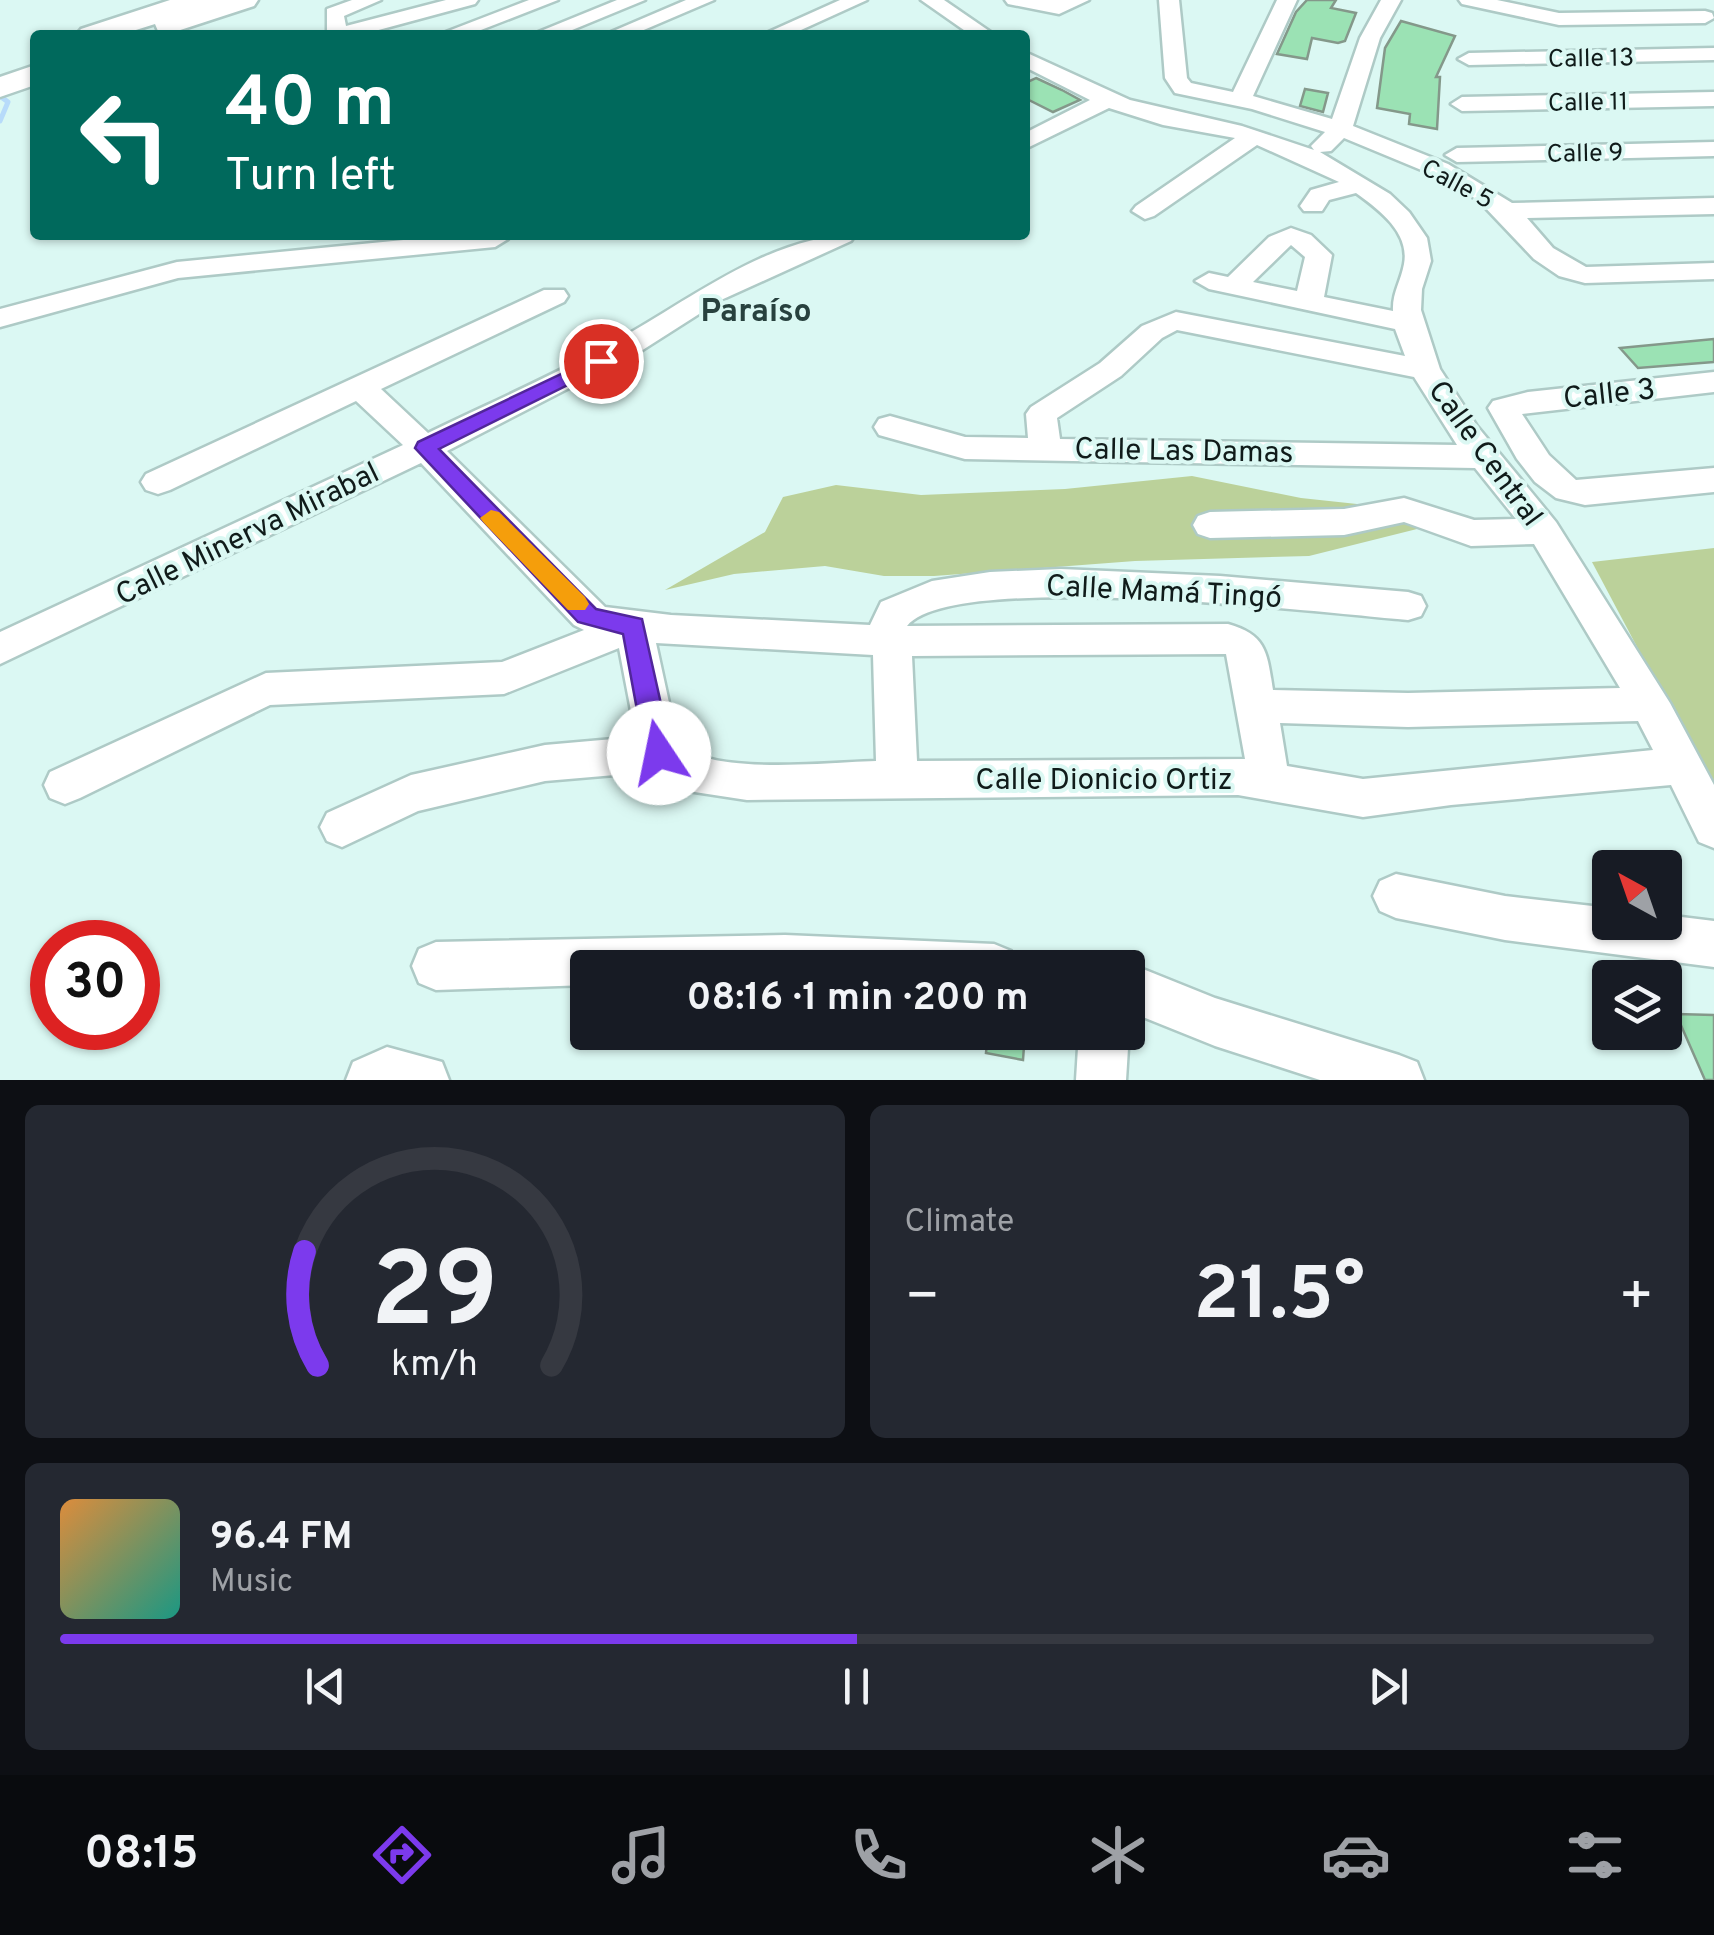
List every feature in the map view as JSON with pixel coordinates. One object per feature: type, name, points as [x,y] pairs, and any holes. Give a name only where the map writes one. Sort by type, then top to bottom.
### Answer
[{"type":"highway","points":[[106,30],[198,0]]},
{"type":"highway","points":[[155,30],[244,0]]},
{"type":"highway","points":[[0,67],[30,56]]},
{"type":"highway","points":[[0,88],[30,76]]},
{"type":"street","points":[[336,30],[334,14],[371,0]]},
{"type":"street","points":[[352,30],[421,7],[468,0]]},
{"type":"street","points":[[626,30],[704,0]]},
{"type":"street","points":[[784,30],[857,0]]},
{"type":"street","points":[[931,0],[976,29]]},
{"type":"street","points":[[1015,0],[1058,8],[1079,0]]},
{"type":"street","name":"Calle 5","points":[[1168,0],[1176,78],[1184,88],[1340,130],[1459,139],[1549,263],[1565,272],[1585,275],[1714,271]]},
{"type":"street","points":[[1240,100],[1285,0]]},
{"type":"street","points":[[1310,157],[1340,130],[1370,38],[1391,0]]},
{"type":"street","points":[[1469,0],[1499,16],[1710,20]]},
{"type":"street","points":[[1681,0],[1710,20]]},
{"type":"street","points":[[461,30],[541,1],[590,16]]},
{"type":"street","points":[[554,30],[628,2],[664,14]]},
{"type":"street","points":[[421,7],[442,30]]},
{"type":"street","points":[[1459,139],[1468,59],[1499,16]]},
{"type":"street","name":"Calle 13","points":[[1468,59],[1714,54]]},
{"type":"street","points":[[1034,70],[1156,116],[1254,136],[1310,157],[1360,184],[1400,216],[1418,246],[1418,264],[1408,289],[1407,323],[1222,284],[1287,236],[1294,236],[1319,255],[1309,302]]},
{"type":"street","name":"Calle 11","points":[[1459,139],[1714,98]]},
{"type":"street","points":[[1030,139],[1108,100]]},
{"type":"street","points":[[1144,211],[1254,136]]},
{"type":"street","name":"Calle 9","points":[[1459,139],[1714,149]]},
{"type":"street","points":[[1313,206],[1320,195],[1360,184]]},
{"type":"street","points":[[1508,211],[1714,206]]},
{"type":"street","points":[[0,318],[177,270],[485,240]]},
{"type":"street","points":[[791,240],[818,247]]},
{"type":"street","name":"Calle Minerva Mirabal","points":[[0,649],[425,448],[601,361],[711,294],[818,247]]},
{"type":"street","points":[[158,482],[554,296]]},
{"type":"street","points":[[1046,446],[1042,414],[1061,397],[1084,390],[1104,375],[1160,324],[1176,321],[1426,370]]},
{"type":"street","name":"Calle Central","points":[[1407,323],[1443,403],[1544,531],[1650,704],[1714,828]]},
{"type":"street","name":"Calle 3","points":[[1714,382],[1528,402],[1504,408],[1509,423],[1556,485],[1586,493],[1714,480]]},
{"type":"street","points":[[361,388],[425,448],[587,615],[601,622],[888,640],[1228,639],[1238,642],[1248,655],[1269,781]]},
{"type":"street","name":"Calle Las Damas","points":[[890,427],[965,448],[1046,446],[1482,456]]},
{"type":"street","points":[[1210,525],[1344,522],[1404,510],[1428,515],[1471,533],[1544,531]]},
{"type":"street","name":"Calle Mamá Tingó","points":[[888,640],[894,612],[920,596],[1049,583],[1128,584],[1408,606]]},
{"type":"street","points":[[342,826],[411,794],[545,763],[659,753],[634,626]]},
{"type":"street","points":[[64,785],[266,689],[504,678],[634,626]]},
{"type":"street","points":[[888,640],[896,780]]},
{"type":"street","points":[[1256,706],[1408,710],[1650,704]]},
{"type":"street","name":"Calle Dionicio Ortiz","points":[[659,753],[669,766],[690,774],[747,781],[1238,776],[1363,798],[1452,786],[1683,766]]},
{"type":"street","points":[[1396,896],[1591,931],[1714,944]]},
{"type":"street","points":[[436,966],[570,963]]},
{"type":"street","points":[[1145,994],[1231,1028],[1399,1080]]},
{"type":"street","points":[[1101,1080],[1103,1050]]},
{"type":"street","points":[[371,1080],[387,1072],[424,1080]]},
{"type":"green space","points":[[1192,476],[1301,498],[1469,516],[1309,556],[1135,561],[934,576],[884,576],[825,566],[734,574],[665,590],[765,532],[783,497],[836,485],[921,495],[1065,489]]},
{"type":"green space","points":[[1714,548],[1714,792],[1592,562]]},
{"type":"building","points":[[1307,0],[1336,0],[1331,8],[1356,13],[1345,41],[1312,38],[1307,59],[1277,54],[1296,12]]},
{"type":"building","points":[[1401,21],[1455,36],[1436,77],[1440,77],[1437,129],[1409,124],[1410,114],[1377,108],[1385,48]]},
{"type":"building","points":[[1036,78],[1080,100],[1053,112],[1030,100],[1030,81]]},
{"type":"building","points":[[1305,89],[1328,93],[1323,112],[1300,106]]},
{"type":"building","points":[[1714,339],[1714,362],[1638,368],[1620,348]]},
{"type":"building","points":[[1682,1014],[1714,1015],[1714,1080],[1705,1080],[1682,1028]]},
{"type":"building","points":[[986,1050],[1024,1050],[1023,1060]]},
{"type":"waterway","points":[[0,96],[8,102],[0,121]]},
{"type":"slow traffic","points":[[491,518],[577,604]]},
{"type":"district","name":"Paraíso","points":[[756,310]]},
{"type":"route","points":[[601,361],[425,448],[587,615],[601,622],[634,626],[659,753]]}]
